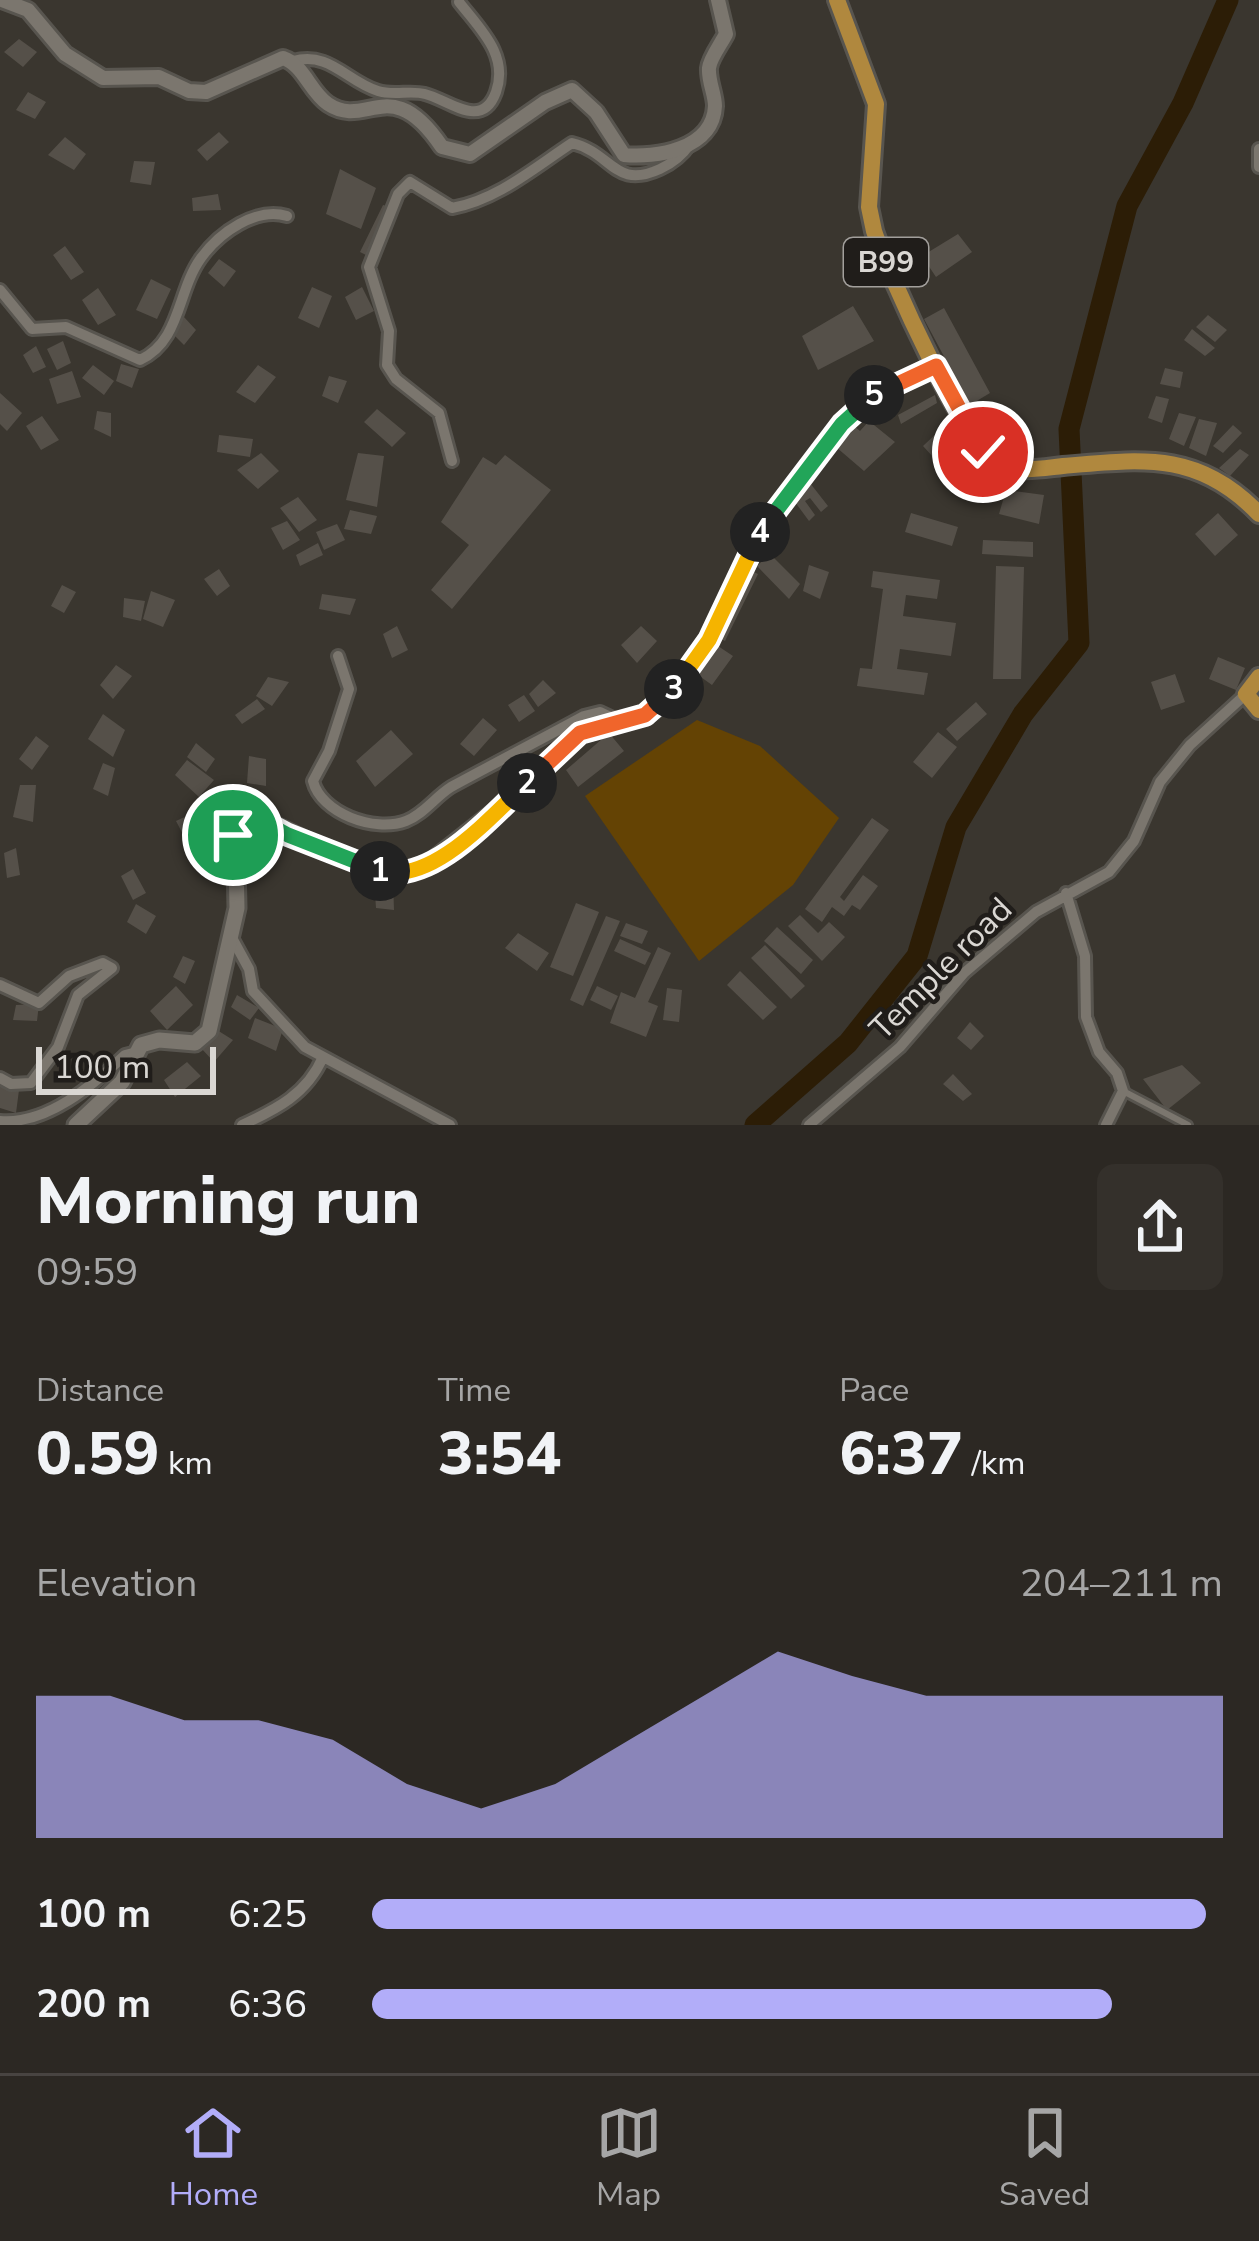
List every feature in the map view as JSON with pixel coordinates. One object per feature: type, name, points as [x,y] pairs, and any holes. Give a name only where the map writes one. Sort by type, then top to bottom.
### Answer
[{"type":"main road","name":"B99","points":[[837,0],[876,104],[869,207],[874,231],[936,366],[983,452],[1013,468],[1151,460],[1201,470],[1221,479],[1259,514]]},
{"type":"main road","points":[[76,1125],[122,1082],[137,1052],[148,1042],[195,1042],[209,1031],[237,890],[232,823],[239,812],[380,872],[411,873],[455,845],[580,733],[658,707],[694,664],[752,544],[857,407],[880,391],[936,366]]},
{"type":"main road","points":[[1259,677],[1246,694],[1259,710]]},
{"type":"street","points":[[2,0],[28,10],[65,54],[103,78],[159,76],[189,91],[206,92],[266,62],[324,59],[380,92],[425,93],[462,113],[494,100],[502,73],[495,48],[459,2]]},
{"type":"street","points":[[452,461],[440,413],[396,379],[387,365],[389,331],[369,267],[398,194],[410,182],[452,208],[469,205],[499,191],[572,142],[593,148],[623,176],[639,178],[670,164],[710,122],[715,109],[709,66],[726,34],[718,0]]},
{"type":"street","points":[[293,61],[326,104],[343,110],[381,104],[410,111],[424,120],[442,147],[456,153],[470,154],[545,102],[572,90],[596,112],[624,155],[653,158],[692,141]]},
{"type":"street","points":[[1259,149],[1259,167]]},
{"type":"street","points":[[0,290],[32,329],[66,327],[140,360],[154,353],[171,330],[201,258],[249,217],[270,211],[287,216]]},
{"type":"street","points":[[338,656],[349,689],[314,781],[317,795],[329,810],[382,823],[402,823],[419,814],[445,791],[584,716],[600,712],[619,721]]},
{"type":"street","name":"Temple road","points":[[809,1125],[901,1047],[964,974],[1036,912],[1109,872],[1135,841],[1160,782],[1190,745],[1246,694]]},
{"type":"street","points":[[1066,893],[1085,956],[1086,1017],[1099,1052],[1117,1073],[1124,1091],[1106,1125]]},
{"type":"street","points":[[229,934],[249,969],[253,991],[305,1047],[450,1125]]},
{"type":"street","points":[[0,985],[39,1003],[69,976],[104,963],[112,968],[78,995],[58,1047],[31,1083],[11,1084],[0,1078]]},
{"type":"street","points":[[0,1121],[18,1123],[65,1102],[125,1054],[137,1052]]},
{"type":"street","points":[[242,1125],[281,1108],[314,1078],[323,1057]]},
{"type":"lane","points":[[1124,1091],[1188,1125]]},
{"type":"shaded area","points":[[697,720],[760,746],[839,818],[793,885],[699,961],[585,796]]},
{"type":"building","points":[[19,39],[37,52],[23,67],[4,52]]},
{"type":"building","points":[[28,92],[46,102],[35,119],[16,110]]},
{"type":"building","points":[[219,132],[229,142],[207,161],[197,150]]},
{"type":"building","points":[[65,137],[86,154],[74,170],[48,155]]},
{"type":"building","points":[[134,161],[155,162],[151,185],[130,182]]},
{"type":"building","points":[[340,169],[376,188],[361,229],[326,214]]},
{"type":"building","points":[[218,194],[221,210],[193,211],[192,198]]},
{"type":"building","points":[[383,205],[391,207],[368,256],[360,252]]},
{"type":"building","points":[[958,234],[972,252],[936,277],[922,256]]},
{"type":"building","points":[[65,246],[84,272],[71,280],[53,255]]},
{"type":"building","points":[[219,259],[236,271],[224,287],[208,273]]},
{"type":"building","points":[[151,279],[171,289],[157,319],[136,310]]},
{"type":"building","points":[[312,287],[332,296],[319,328],[298,318]]},
{"type":"building","points":[[362,287],[374,311],[356,320],[345,297]]},
{"type":"building","points":[[98,288],[116,315],[98,325],[82,300]]},
{"type":"building","points":[[853,306],[874,341],[818,370],[802,336]]},
{"type":"building","points":[[944,308],[990,393],[970,405],[924,319]]},
{"type":"building","points":[[1208,315],[1227,330],[1215,342],[1196,327]]},
{"type":"building","points":[[184,317],[196,330],[184,345],[172,333]]},
{"type":"building","points":[[1192,329],[1215,348],[1205,356],[1184,340]]},
{"type":"building","points":[[63,341],[71,363],[57,370],[47,349]]},
{"type":"building","points":[[36,346],[46,367],[33,373],[23,355]]},
{"type":"building","points":[[121,364],[139,369],[132,388],[116,381]]},
{"type":"building","points":[[93,365],[114,381],[104,395],[82,378]]},
{"type":"building","points":[[258,365],[276,377],[255,403],[236,392]]},
{"type":"building","points":[[1165,368],[1183,372],[1180,388],[1160,384]]},
{"type":"building","points":[[72,371],[81,397],[57,404],[49,379]]},
{"type":"building","points":[[329,376],[347,381],[338,403],[322,396]]},
{"type":"building","points":[[0,393],[22,413],[7,431],[0,424]]},
{"type":"building","points":[[935,395],[937,403],[901,424],[898,415]]},
{"type":"building","points":[[1156,396],[1169,399],[1162,423],[1148,418]]},
{"type":"building","points":[[377,409],[406,433],[392,447],[364,422]]},
{"type":"building","points":[[97,411],[111,413],[111,437],[94,429]]},
{"type":"building","points":[[1179,413],[1196,417],[1184,446],[1169,439]]},
{"type":"building","points":[[42,416],[59,440],[41,450],[26,426]]},
{"type":"building","points":[[1199,419],[1217,423],[1206,456],[1189,448]]},
{"type":"building","points":[[869,421],[895,442],[864,471],[836,447],[853,425],[860,431]]},
{"type":"building","points":[[1233,425],[1242,433],[1223,453],[1213,446]]},
{"type":"building","points":[[940,430],[950,441],[933,457],[923,446]]},
{"type":"building","points":[[219,435],[253,439],[250,457],[217,452]]},
{"type":"building","points":[[1240,449],[1249,455],[1230,476],[1219,468]]},
{"type":"building","points":[[261,453],[279,471],[258,489],[237,470]]},
{"type":"building","points":[[358,453],[384,456],[377,507],[346,500]]},
{"type":"building","points":[[505,455],[551,490],[452,609],[431,590],[469,545],[441,522],[483,457],[496,465]]},
{"type":"building","points":[[810,483],[828,506],[821,512],[810,498],[805,501],[815,515],[809,521],[792,498]]},
{"type":"building","points":[[1006,490],[1044,495],[1039,524],[999,514]]},
{"type":"building","points":[[298,497],[317,520],[299,532],[280,508]]},
{"type":"building","points":[[350,510],[377,516],[371,534],[344,529]]},
{"type":"building","points":[[911,513],[958,527],[952,546],[905,532]]},
{"type":"building","points":[[1218,513],[1238,535],[1215,556],[1195,534]]},
{"type":"building","points":[[287,521],[300,540],[283,550],[271,528]]},
{"type":"building","points":[[337,524],[345,540],[324,550],[316,532]]},
{"type":"building","points":[[983,540],[1033,542],[1033,557],[982,554]]},
{"type":"building","points":[[318,543],[323,555],[300,566],[296,555]]},
{"type":"building","points":[[770,554],[800,584],[789,599],[757,566]]},
{"type":"building","points":[[809,565],[829,572],[820,599],[803,591]]},
{"type":"building","points":[[996,566],[1024,567],[1021,679],[993,679]]},
{"type":"building","points":[[744,567],[758,574],[725,641],[715,636]]},
{"type":"building","points":[[219,569],[230,586],[217,596],[204,579]]},
{"type":"building","points":[[873,571],[940,580],[937,599],[906,595],[903,616],[956,623],[951,656],[900,649],[897,669],[928,673],[924,695],[857,686],[860,668],[872,669],[883,589],[871,587]]},
{"type":"building","points":[[62,585],[76,592],[64,613],[51,606]]},
{"type":"building","points":[[151,591],[175,600],[163,627],[143,619]]},
{"type":"building","points":[[322,594],[356,599],[350,615],[319,609]]},
{"type":"building","points":[[124,598],[145,601],[141,621],[123,617]]},
{"type":"building","points":[[397,626],[408,650],[392,658],[383,634]]},
{"type":"building","points":[[641,626],[657,641],[637,663],[621,645]]},
{"type":"building","points":[[718,646],[733,656],[712,685],[698,675]]},
{"type":"building","points":[[1218,657],[1245,668],[1236,690],[1209,679]]},
{"type":"building","points":[[116,665],[132,676],[113,699],[100,685]]},
{"type":"building","points":[[1175,674],[1185,702],[1161,710],[1151,682]]},
{"type":"building","points":[[268,677],[289,682],[272,706],[256,696]]},
{"type":"building","points":[[543,680],[556,693],[538,707],[529,694]]},
{"type":"building","points":[[524,695],[535,711],[519,722],[508,705]]},
{"type":"building","points":[[257,699],[265,709],[242,724],[235,715]]},
{"type":"building","points":[[976,702],[987,714],[957,741],[946,729]]},
{"type":"building","points":[[103,714],[125,730],[113,757],[88,739]]},
{"type":"building","points":[[483,718],[497,730],[474,756],[460,744]]},
{"type":"building","points":[[391,730],[413,754],[375,787],[356,761]]},
{"type":"building","points":[[938,732],[957,747],[932,778],[913,762]]},
{"type":"building","points":[[609,733],[624,751],[578,787],[566,770]]},
{"type":"building","points":[[36,736],[49,746],[32,770],[19,759]]},
{"type":"building","points":[[196,743],[215,759],[206,772],[187,757]]},
{"type":"building","points":[[249,756],[266,759],[266,786],[247,783]]},
{"type":"building","points":[[187,760],[214,780],[199,797],[175,775]]},
{"type":"building","points":[[103,763],[115,768],[108,796],[93,789]]},
{"type":"building","points":[[20,785],[36,785],[33,822],[13,817]]},
{"type":"building","points":[[193,813],[205,839],[190,848],[176,821]]},
{"type":"building","points":[[872,818],[889,830],[840,897],[844,901],[863,875],[878,886],[860,910],[852,905],[844,916],[832,907],[822,922],[805,909]]},
{"type":"building","points":[[16,848],[20,875],[7,878],[4,853]]},
{"type":"building","points":[[133,869],[146,893],[133,900],[121,876]]},
{"type":"building","points":[[374,879],[393,880],[394,910],[376,908]]},
{"type":"building","points":[[576,903],[599,912],[573,976],[550,967]]},
{"type":"building","points":[[136,904],[156,916],[146,934],[127,922]]},
{"type":"building","points":[[800,915],[818,933],[829,922],[845,937],[822,961],[788,926]]},
{"type":"building","points":[[606,916],[620,921],[583,1006],[570,1000]]},
{"type":"building","points":[[626,923],[648,931],[642,944],[620,936]]},
{"type":"building","points":[[777,927],[813,960],[801,974],[764,941]]},
{"type":"building","points":[[518,933],[549,953],[537,971],[505,948]]},
{"type":"building","points":[[620,939],[651,953],[645,965],[614,951]]},
{"type":"building","points":[[765,945],[805,986],[791,999],[751,958]]},
{"type":"building","points":[[658,947],[671,953],[648,1002],[658,1006],[646,1037],[610,1023],[621,992],[635,998]]},
{"type":"building","points":[[183,956],[195,961],[185,984],[173,977]]},
{"type":"building","points":[[740,971],[777,1007],[763,1020],[727,985]]},
{"type":"building","points":[[176,986],[193,1005],[167,1030],[150,1011]]},
{"type":"building","points":[[597,986],[618,996],[611,1010],[590,1000]]},
{"type":"building","points":[[667,988],[682,990],[679,1022],[663,1020]]},
{"type":"building","points":[[237,995],[259,1008],[250,1020],[231,1007]]},
{"type":"building","points":[[39,1004],[37,1021],[13,1020],[16,1005]]},
{"type":"building","points":[[255,1018],[283,1029],[276,1051],[248,1038]]},
{"type":"building","points":[[970,1022],[984,1036],[971,1050],[957,1038]]},
{"type":"building","points":[[217,1030],[233,1040],[214,1062],[200,1047]]},
{"type":"building","points":[[187,1062],[201,1076],[175,1097],[164,1080]]},
{"type":"building","points":[[1182,1065],[1201,1083],[1167,1110],[1143,1079]]},
{"type":"building","points":[[953,1074],[972,1094],[963,1101],[943,1084]]},
{"type":"building","points":[[0,1086],[19,1090],[16,1113],[0,1108]]},
{"type":"waterway","points":[[755,1125],[848,1043],[917,956],[956,827],[1023,714],[1079,643],[1069,429],[1127,206],[1183,103],[1228,0]]},
{"type":"route","points":[[233,835],[235,815],[243,811],[288,835],[380,872],[411,873],[426,866],[507,802],[580,733],[658,707],[709,640],[752,544],[769,518],[867,399],[936,366],[983,452]]}]
